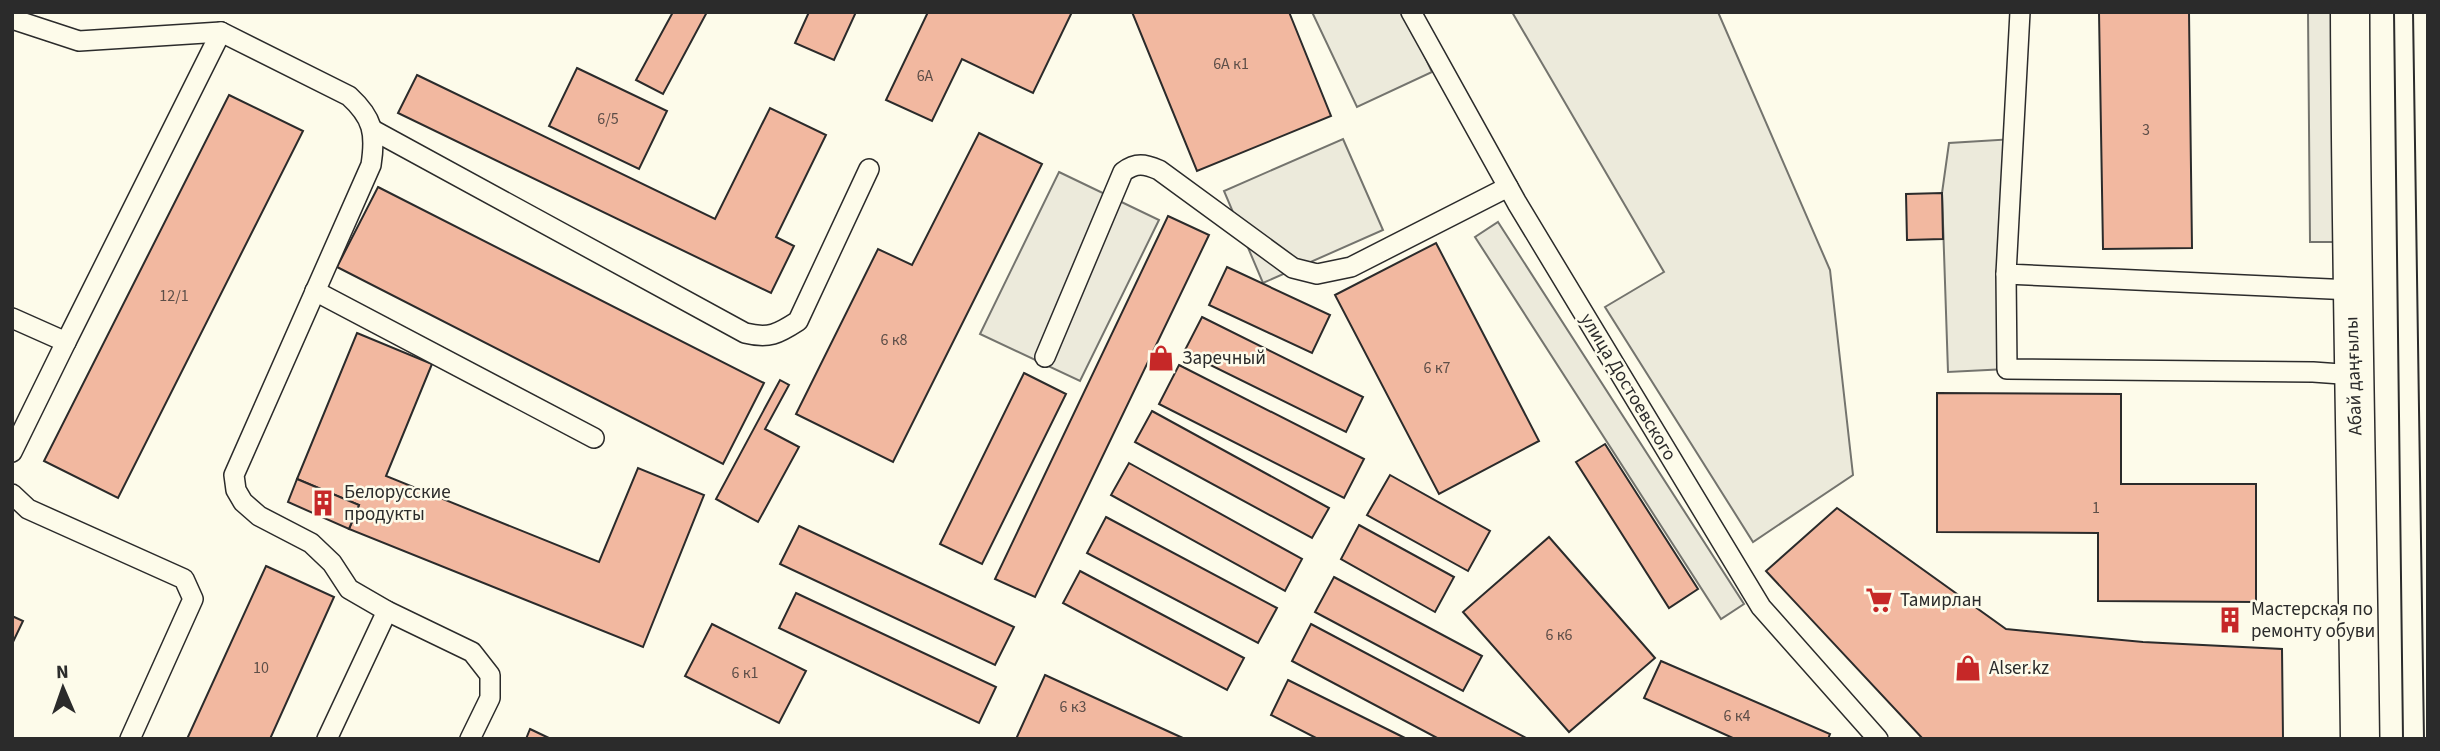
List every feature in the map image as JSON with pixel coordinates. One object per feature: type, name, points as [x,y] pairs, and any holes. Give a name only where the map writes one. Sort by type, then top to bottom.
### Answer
[{"type":"main road","name":"Абай даңғылы","points":[[2350,12],[2360,739]]},
{"type":"lane","name":"улица Достоевского","points":[[1411,12],[1508,187],[1761,607],[1878,739]]},
{"type":"lane","points":[[2020,12],[2006,274],[2007,369],[2313,372],[2355,375]]},
{"type":"lane","points":[[12,19],[79,41],[220,32],[349,96],[364,110],[373,130],[371,165],[234,475],[236,490],[243,502],[259,516],[311,543],[332,563],[349,589],[387,611],[472,652],[490,676],[490,698],[470,739]]},
{"type":"lane","points":[[12,452],[220,32]]},
{"type":"lane","points":[[373,130],[745,333],[760,337],[778,334],[798,321],[869,169]]},
{"type":"lane","points":[[1045,357],[1123,172],[1132,166],[1145,164],[1159,170],[1293,268],[1317,274],[1351,267],[1508,187]]},
{"type":"lane","points":[[2006,274],[2352,290]]},
{"type":"lane","points":[[315,291],[594,438]]},
{"type":"lane","points":[[12,318],[66,342]]},
{"type":"lane","points":[[12,494],[28,509],[184,579],[193,600],[130,739]]},
{"type":"lane","points":[[327,739],[387,611]]},
{"type":"shaded area","points":[[1312,12],[1404,12],[1432,72],[1357,107]]},
{"type":"shaded area","points":[[1512,12],[1718,12],[1830,270],[1853,475],[1753,542],[1605,307],[1664,272]]},
{"type":"shaded area","points":[[2308,12],[2350,12],[2351,242],[2310,242]]},
{"type":"shaded area","points":[[1343,139],[1383,230],[1263,283],[1224,191]]},
{"type":"shaded area","points":[[2014,139],[2007,369],[1948,372],[1942,193],[1949,143]]},
{"type":"shaded area","points":[[1059,172],[1159,220],[1080,381],[980,334]]},
{"type":"shaded area","points":[[1498,222],[1744,604],[1721,619],[1475,237]]},
{"type":"building","points":[[673,12],[707,12],[663,94],[636,80]]},
{"type":"building","points":[[809,12],[856,12],[834,60],[795,43]]},
{"type":"building","points":[[928,12],[1072,12],[1033,93],[962,59],[932,121],[886,100]]},
{"type":"building","points":[[1132,12],[1289,12],[1331,116],[1197,171]]},
{"type":"building","points":[[2099,12],[2189,12],[2192,248],[2103,249]]},
{"type":"building","points":[[577,68],[667,111],[639,169],[549,126]]},
{"type":"building","points":[[417,75],[715,219],[770,108],[826,135],[776,237],[794,246],[771,293],[398,113]]},
{"type":"building","points":[[229,95],[303,131],[118,498],[44,461]]},
{"type":"building","points":[[979,133],[1042,164],[893,462],[796,414],[878,249],[912,265]]},
{"type":"building","points":[[378,187],[764,383],[723,464],[337,267]]},
{"type":"building","points":[[1942,193],[1943,239],[1907,240],[1906,194]]},
{"type":"building","points":[[1168,216],[1209,235],[1035,597],[995,579]]},
{"type":"building","points":[[1436,243],[1539,441],[1439,494],[1335,295]]},
{"type":"building","points":[[1227,267],[1330,315],[1312,353],[1209,305]]},
{"type":"building","points":[[1202,317],[1363,397],[1346,432],[1184,352]]},
{"type":"building","points":[[357,333],[432,364],[386,476],[599,562],[638,468],[704,495],[643,647],[349,529],[359,505],[297,479]]},
{"type":"building","points":[[1179,365],[1364,459],[1344,498],[1159,404]]},
{"type":"building","points":[[1024,373],[1066,394],[982,564],[940,544]]},
{"type":"building","points":[[780,380],[789,385],[765,429],[799,447],[758,522],[716,499]]},
{"type":"building","points":[[1937,393],[2121,394],[2121,484],[2256,484],[2256,602],[2098,601],[2098,533],[1937,532]]},
{"type":"building","points":[[1152,411],[1329,508],[1312,538],[1135,442]]},
{"type":"building","points":[[1605,444],[1698,589],[1669,608],[1576,462]]},
{"type":"building","points":[[1129,463],[1302,559],[1285,591],[1111,495]]},
{"type":"building","points":[[1390,475],[1490,531],[1468,571],[1367,515]]},
{"type":"building","name":"Белорусские продукты","points":[[297,479],[359,505],[349,529],[288,502]]},
{"type":"building","name":"Тамирлан","points":[[1837,508],[2006,629],[2143,642],[2282,649],[2283,739],[1923,739],[1766,571]]},
{"type":"building","points":[[1106,517],[1277,608],[1258,643],[1087,553]]},
{"type":"building","points":[[1359,525],[1454,577],[1435,612],[1341,559]]},
{"type":"building","points":[[799,526],[1014,627],[995,665],[780,564]]},
{"type":"building","points":[[1549,537],[1655,658],[1569,732],[1463,612]]},
{"type":"building","points":[[266,566],[334,597],[270,739],[187,739]]},
{"type":"building","points":[[1080,571],[1244,658],[1227,690],[1063,603]]},
{"type":"building","points":[[1334,577],[1482,656],[1463,691],[1315,612]]},
{"type":"building","points":[[796,593],[996,687],[979,723],[779,628]]},
{"type":"building","points":[[12,616],[23,621],[12,644]]},
{"type":"building","points":[[712,624],[806,671],[779,723],[685,676]]},
{"type":"building","points":[[1311,624],[1528,739],[1439,739],[1292,661]]},
{"type":"building","points":[[1661,661],[1830,734],[1828,739],[1735,739],[1644,698]]},
{"type":"building","points":[[1045,675],[1185,739],[1016,739]]},
{"type":"building","points":[[1288,680],[1407,739],[1318,739],[1271,715]]},
{"type":"building","points":[[530,729],[551,739],[526,739]]},
{"type":"tram line","points":[[2394,12],[2403,739]]},
{"type":"tram line","points":[[2413,12],[2424,739]]},
{"type":"place","name":"Заречный","points":[[1161,358]]},
{"type":"place","name":"Белорусские продукты","points":[[323,503]]},
{"type":"place","name":"Тамирлан","points":[[1879,600]]},
{"type":"place","name":"Мастерская по ремонту обуви","points":[[2230,620]]},
{"type":"place","name":"Alser.kz","points":[[1968,668]]}]
